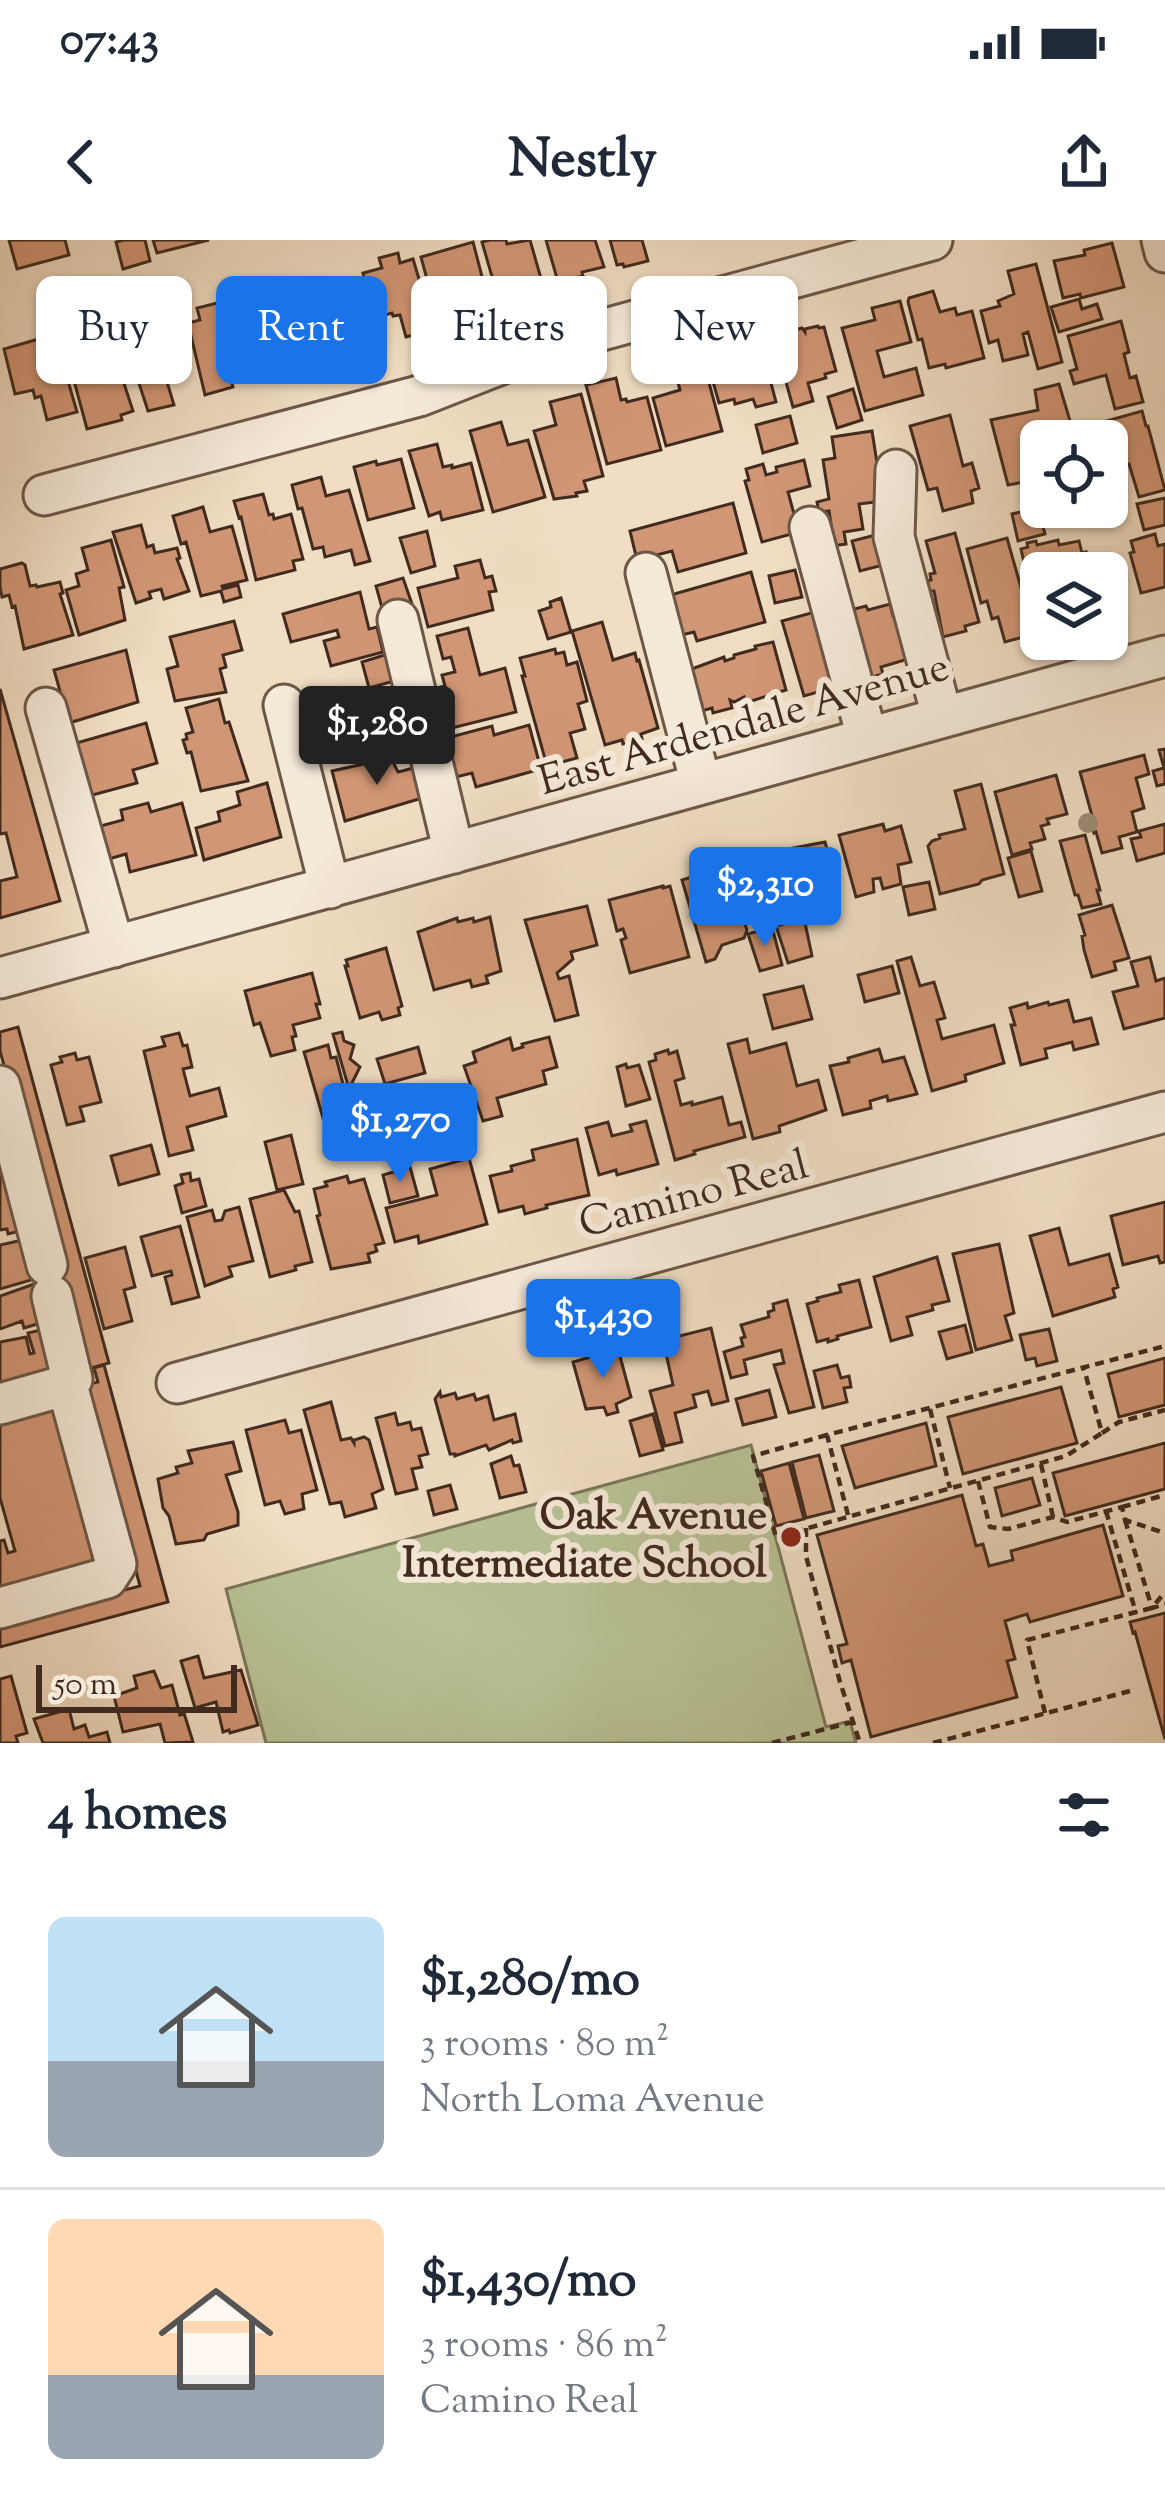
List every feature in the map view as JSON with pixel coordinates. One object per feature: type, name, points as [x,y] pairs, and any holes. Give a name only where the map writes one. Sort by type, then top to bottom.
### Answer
[{"type":"street","points":[[44,494],[419,396],[554,343],[932,240]]},
{"type":"street","points":[[1162,240],[1165,252]]},
{"type":"street","points":[[896,470],[894,537],[942,716]]},
{"type":"street","points":[[810,527],[867,737]]},
{"type":"street","points":[[646,573],[701,784]]},
{"type":"street","points":[[398,620],[454,853]]},
{"type":"street","name":"East Ardendale Avenue","points":[[0,978],[1165,656]]},
{"type":"street","points":[[284,705],[330,888]]},
{"type":"street","points":[[46,708],[114,947]]},
{"type":"street","points":[[0,1086],[72,1374],[67,1385],[0,1404]]},
{"type":"street","name":"Camino Real","points":[[177,1383],[1165,1112]]},
{"type":"street","points":[[0,1607],[107,1578],[116,1564],[67,1385]]},
{"type":"path","points":[[1165,1346],[753,1456],[776,1537],[1066,1456],[1119,1422],[1165,1409]]},
{"type":"path","points":[[1084,1369],[1102,1432]]},
{"type":"path","points":[[930,1409],[950,1487]]},
{"type":"path","points":[[827,1435],[848,1515]]},
{"type":"path","points":[[1041,1463],[1053,1516]]},
{"type":"path","points":[[978,1480],[990,1527],[1008,1529],[1053,1516],[1067,1522],[1165,1495]]},
{"type":"path","points":[[1122,1507],[1152,1608]]},
{"type":"path","points":[[1106,1511],[1136,1613]]},
{"type":"path","points":[[1125,1520],[1165,1533]]},
{"type":"path","points":[[806,1527],[806,1556],[860,1743]]},
{"type":"path","points":[[1152,1608],[1165,1592]]},
{"type":"path","points":[[1045,1713],[1027,1640],[1165,1604]]},
{"type":"path","points":[[933,1743],[1130,1691]]},
{"type":"path","points":[[772,1743],[852,1722]]},
{"type":"green space","points":[[751,1445],[826,1727],[850,1721],[856,1743],[266,1743],[226,1589]]},
{"type":"building","points":[[9,240],[65,240],[69,255],[17,269]]},
{"type":"building","points":[[145,240],[150,261],[123,269],[116,242]]},
{"type":"building","points":[[153,240],[209,240],[157,253]]},
{"type":"building","points":[[530,240],[540,276],[492,276],[482,242]]},
{"type":"building","points":[[546,240],[595,240],[604,267],[582,272],[583,276],[556,276]]},
{"type":"building","points":[[610,240],[642,240],[648,261],[617,265]]},
{"type":"building","points":[[473,242],[482,276],[426,276],[421,257]]},
{"type":"building","points":[[1112,243],[1124,287],[1063,298],[1054,261]]},
{"type":"building","points":[[398,253],[400,263],[413,259],[418,276],[411,276],[411,336],[406,337],[400,315],[387,314],[387,276],[364,276],[382,268],[379,258]]},
{"type":"building","points":[[1036,264],[1062,362],[1038,369],[1028,332],[1023,334],[1028,355],[1003,361],[998,340],[989,343],[981,311],[1000,306],[998,301],[1014,294],[1008,271]]},
{"type":"building","points":[[933,291],[940,312],[972,311],[984,358],[929,368],[908,302]]},
{"type":"building","points":[[1079,299],[1082,309],[1097,304],[1102,319],[1059,332],[1051,307]]},
{"type":"building","points":[[900,301],[911,342],[877,351],[884,377],[916,368],[923,395],[865,411],[842,328],[875,320],[872,308]]},
{"type":"building","points":[[216,303],[216,384],[233,387],[205,395],[192,340],[192,322],[200,320],[197,308]]},
{"type":"building","points":[[1121,321],[1130,378],[1136,376],[1143,402],[1115,409],[1106,375],[1074,384],[1070,371],[1077,369],[1068,336]]},
{"type":"building","points":[[824,327],[836,371],[808,383],[813,401],[793,407],[787,384],[798,384],[798,329]]},
{"type":"building","points":[[36,340],[36,384],[69,384],[77,412],[47,420],[41,396],[35,398],[33,390],[15,394],[4,349]]},
{"type":"building","points":[[616,378],[621,400],[647,397],[661,450],[607,464],[586,385],[607,384]]},
{"type":"building","points":[[75,384],[124,384],[133,411],[121,415],[122,420],[87,429]]},
{"type":"building","points":[[139,384],[168,384],[174,405],[148,411]]},
{"type":"building","points":[[678,384],[709,384],[722,431],[666,446],[653,398],[680,390]]},
{"type":"building","points":[[714,384],[771,384],[776,402],[756,407],[753,399],[719,403]]},
{"type":"building","points":[[1059,384],[1070,420],[1020,420],[1020,483],[1008,485],[991,420],[1038,410],[1035,390]]},
{"type":"building","points":[[853,389],[862,420],[837,428],[828,397]]},
{"type":"building","points":[[581,394],[603,476],[584,481],[587,491],[577,496],[554,499],[534,431],[556,425],[550,402]]},
{"type":"building","points":[[1142,411],[1165,490],[1139,497],[1128,464],[1128,420],[1110,420]]},
{"type":"building","points":[[950,415],[963,466],[972,463],[979,488],[971,491],[973,503],[943,511],[937,488],[928,490],[910,426]]},
{"type":"building","points":[[790,416],[797,443],[763,453],[756,425]]},
{"type":"building","points":[[501,422],[508,445],[528,440],[545,497],[493,512],[470,431]]},
{"type":"building","points":[[872,431],[883,501],[859,504],[863,529],[844,532],[846,544],[825,547],[823,532],[832,530],[829,511],[819,512],[817,502],[829,499],[823,460],[835,458],[832,437]]},
{"type":"building","points":[[437,444],[443,467],[471,463],[483,510],[442,520],[440,512],[429,516],[409,451]]},
{"type":"building","points":[[401,459],[414,508],[368,520],[354,467]]},
{"type":"building","points":[[804,460],[810,486],[788,492],[799,532],[762,542],[746,469],[763,464],[766,475],[777,472],[776,467]]},
{"type":"building","points":[[321,477],[326,496],[349,490],[370,561],[355,565],[351,550],[325,557],[323,547],[313,549],[292,485]]},
{"type":"building","points":[[263,494],[274,519],[291,514],[303,559],[293,561],[295,570],[256,580],[234,501]]},
{"type":"building","points":[[1165,498],[1165,525],[1144,530],[1137,504]]},
{"type":"building","points":[[733,503],[746,553],[678,572],[672,551],[637,560],[630,531]]},
{"type":"building","points":[[203,507],[210,532],[232,526],[247,580],[222,586],[238,585],[241,597],[224,602],[221,591],[201,596],[186,542],[181,544],[173,516]]},
{"type":"building","points":[[1020,512],[1020,528],[1043,528],[1045,534],[1018,541],[1012,514]]},
{"type":"building","points":[[141,525],[147,547],[153,545],[155,553],[177,548],[189,591],[164,599],[161,589],[136,603],[113,532]]},
{"type":"building","points":[[427,531],[435,566],[411,573],[400,538]]},
{"type":"building","points":[[883,533],[891,563],[860,571],[852,541]]},
{"type":"building","points":[[955,533],[979,622],[943,637],[934,591],[927,581],[935,573],[926,541]]},
{"type":"building","points":[[1155,534],[1158,546],[1165,544],[1165,587],[1141,593],[1131,541]]},
{"type":"building","points":[[1007,538],[1020,584],[1020,638],[1005,642],[998,617],[992,619],[987,601],[981,603],[967,549]]},
{"type":"building","points":[[111,540],[124,587],[119,588],[125,620],[79,635],[66,590],[79,586],[76,574],[88,570],[82,548]]},
{"type":"building","points":[[1036,541],[1037,545],[1079,541],[1082,552],[1022,552],[1027,543]]},
{"type":"building","points":[[480,560],[485,578],[492,576],[496,591],[489,592],[493,610],[428,627],[418,588],[458,578],[455,566]]},
{"type":"building","points":[[22,563],[30,586],[60,582],[73,635],[24,649],[15,606],[9,595],[2,597],[0,587],[0,569]]},
{"type":"building","points":[[795,570],[802,597],[775,603],[769,576]]},
{"type":"building","points":[[751,572],[765,622],[697,641],[694,632],[677,636],[667,596]]},
{"type":"building","points":[[403,578],[413,607],[384,615],[376,586]]},
{"type":"building","points":[[360,592],[369,629],[377,627],[383,652],[331,666],[324,641],[339,637],[337,630],[291,642],[283,614]]},
{"type":"building","points":[[561,598],[571,632],[548,639],[539,611]]},
{"type":"building","points":[[890,604],[908,659],[881,667],[883,674],[862,680],[843,612]]},
{"type":"building","points":[[822,610],[843,685],[804,696],[782,621]]},
{"type":"building","points":[[234,621],[242,650],[223,655],[226,667],[220,669],[226,692],[175,701],[167,669],[178,666],[170,637]]},
{"type":"building","points":[[602,622],[613,660],[635,653],[639,660],[658,728],[623,744],[622,740],[605,745],[572,631]]},
{"type":"building","points":[[468,628],[480,675],[505,668],[516,712],[440,731],[429,690],[445,686],[442,675],[455,672],[451,657],[443,659],[437,636]]},
{"type":"building","points":[[773,642],[786,690],[745,703],[744,697],[730,700],[732,708],[713,713],[712,708],[702,711],[689,670]]},
{"type":"building","points":[[555,649],[556,654],[564,652],[567,665],[577,662],[587,701],[578,704],[585,729],[570,733],[577,758],[547,766],[520,658]]},
{"type":"building","points":[[126,650],[138,702],[69,723],[54,670]]},
{"type":"building","points":[[391,653],[398,680],[369,688],[362,662]]},
{"type":"building","points":[[0,689],[60,901],[0,918],[0,881],[17,877],[6,833],[0,834]]},
{"type":"building","points":[[366,691],[369,703],[401,695],[412,734],[375,749],[370,747],[367,726],[354,728],[351,719],[337,723],[331,701]]},
{"type":"building","points":[[219,699],[248,781],[201,791],[183,740],[193,732],[186,708]]},
{"type":"building","points":[[146,723],[157,763],[133,770],[137,783],[89,796],[73,744]]},
{"type":"building","points":[[529,725],[541,769],[476,787],[472,773],[448,779],[439,740],[492,726],[494,735]]},
{"type":"building","points":[[1165,749],[1165,784],[1157,786],[1153,771],[1164,768],[1159,750]]},
{"type":"building","points":[[1144,755],[1149,774],[1136,778],[1144,808],[1132,812],[1137,832],[1119,837],[1122,848],[1102,853],[1080,772]]},
{"type":"building","points":[[391,758],[398,772],[421,766],[429,796],[345,821],[332,771]]},
{"type":"building","points":[[1056,775],[1067,814],[1047,819],[1049,824],[1041,826],[1045,839],[1012,855],[995,792]]},
{"type":"building","points":[[267,783],[281,837],[204,860],[196,828],[220,821],[218,812],[240,805],[237,792]]},
{"type":"building","points":[[981,784],[1004,874],[940,894],[928,846],[939,835],[965,829],[955,791]]},
{"type":"building","points":[[148,803],[151,812],[182,803],[196,855],[130,872],[126,854],[102,861],[93,828],[123,820],[121,810]]},
{"type":"building","points":[[883,824],[885,831],[901,826],[911,862],[898,865],[901,884],[883,889],[880,878],[873,879],[874,892],[856,897],[839,835]]},
{"type":"building","points":[[1165,824],[1165,853],[1137,861],[1131,839],[1141,837],[1139,831]]},
{"type":"building","points":[[1085,835],[1101,904],[1082,908],[1060,841]]},
{"type":"building","points":[[825,842],[839,891],[794,904],[791,893],[779,895],[767,853]]},
{"type":"building","points":[[1031,851],[1042,891],[1019,897],[1008,858]]},
{"type":"building","points":[[744,868],[758,913],[743,918],[744,938],[722,945],[715,959],[706,962],[682,880]]},
{"type":"building","points":[[929,882],[935,909],[909,915],[903,887]]},
{"type":"building","points":[[670,886],[689,957],[630,973],[621,940],[626,938],[623,929],[617,931],[609,900]]},
{"type":"building","points":[[1112,905],[1129,958],[1114,962],[1116,970],[1092,977],[1079,915]]},
{"type":"building","points":[[587,906],[597,945],[571,952],[573,959],[557,973],[559,979],[569,976],[578,1015],[555,1021],[525,920]]},
{"type":"building","points":[[490,917],[501,971],[486,976],[488,983],[472,987],[470,980],[434,990],[418,932],[457,918],[458,922],[473,918],[474,922]]},
{"type":"building","points":[[804,918],[812,956],[788,963],[776,926]]},
{"type":"building","points":[[772,927],[782,965],[760,971],[748,934]]},
{"type":"building","points":[[386,948],[402,1006],[400,1015],[382,1020],[379,1012],[360,1018],[346,960]]},
{"type":"building","points":[[911,957],[920,986],[934,982],[945,1018],[937,1020],[942,1039],[994,1025],[1004,1063],[932,1091],[897,961]]},
{"type":"building","points":[[1150,957],[1156,981],[1165,978],[1165,1018],[1124,1029],[1113,992],[1138,986],[1131,962]]},
{"type":"building","points":[[892,966],[899,993],[865,1002],[858,975]]},
{"type":"building","points":[[312,973],[320,1018],[293,1025],[295,1050],[271,1056],[260,1023],[254,1025],[245,991]]},
{"type":"building","points":[[803,986],[812,1019],[773,1029],[764,995]]},
{"type":"building","points":[[1068,1000],[1074,1022],[1091,1018],[1098,1044],[1074,1050],[1072,1042],[1045,1049],[1047,1058],[1021,1065],[1010,1008]]},
{"type":"building","points":[[18,1027],[109,1363],[88,1369],[0,1051],[0,1032]]},
{"type":"building","points":[[342,1032],[344,1041],[354,1045],[350,1059],[360,1067],[349,1089],[333,1034]]},
{"type":"building","points":[[179,1033],[192,1067],[183,1069],[190,1096],[219,1088],[226,1116],[187,1127],[193,1150],[169,1156],[144,1051],[165,1046],[162,1037]]},
{"type":"building","points":[[549,1037],[557,1067],[543,1071],[546,1084],[497,1098],[502,1116],[483,1121],[464,1066],[476,1062],[473,1052],[510,1038],[513,1050]]},
{"type":"building","points":[[747,1039],[750,1053],[786,1043],[797,1086],[818,1080],[826,1110],[753,1139],[728,1044]]},
{"type":"building","points":[[328,1045],[331,1058],[336,1057],[350,1111],[323,1118],[304,1052]]},
{"type":"building","points":[[418,1047],[425,1073],[385,1084],[377,1059]]},
{"type":"building","points":[[879,1049],[883,1062],[904,1057],[917,1094],[888,1101],[887,1096],[870,1101],[871,1108],[843,1115],[830,1066]]},
{"type":"building","points":[[668,1050],[669,1054],[677,1051],[684,1078],[675,1081],[681,1105],[722,1097],[729,1125],[741,1122],[745,1137],[675,1160],[649,1062]]},
{"type":"building","points":[[75,1053],[77,1060],[89,1057],[101,1102],[80,1107],[84,1121],[67,1125],[51,1065]]},
{"type":"building","points":[[626,1064],[627,1068],[639,1065],[650,1099],[626,1106],[617,1067]]},
{"type":"building","points":[[454,1106],[463,1144],[441,1150],[435,1133],[443,1130],[438,1111]]},
{"type":"building","points":[[646,1121],[658,1164],[599,1175],[586,1128],[608,1122],[612,1136]]},
{"type":"building","points":[[291,1135],[303,1184],[277,1190],[265,1142]]},
{"type":"building","points":[[0,1138],[24,1230],[8,1234],[7,1229],[0,1230]]},
{"type":"building","points":[[577,1139],[589,1195],[525,1214],[523,1206],[499,1212],[490,1176],[534,1160],[532,1150]]},
{"type":"building","points":[[151,1145],[159,1174],[119,1185],[111,1156]]},
{"type":"building","points":[[469,1158],[487,1224],[419,1243],[418,1236],[395,1242],[386,1208],[437,1195],[430,1169]]},
{"type":"building","points":[[410,1167],[418,1196],[390,1203],[383,1175]]},
{"type":"building","points":[[190,1173],[191,1181],[199,1179],[206,1206],[182,1213],[175,1186],[183,1183],[181,1175]]},
{"type":"building","points":[[347,1176],[349,1183],[364,1179],[384,1243],[368,1254],[370,1262],[331,1269],[314,1189]]},
{"type":"building","points":[[284,1190],[295,1212],[299,1211],[312,1262],[270,1277],[250,1199]]},
{"type":"building","points":[[1165,1202],[1165,1262],[1160,1263],[1158,1256],[1123,1265],[1111,1216]]},
{"type":"building","points":[[239,1207],[253,1261],[229,1267],[232,1276],[205,1286],[187,1217],[212,1210],[215,1221],[222,1220],[225,1211]]},
{"type":"building","points":[[180,1226],[199,1297],[172,1304],[165,1277],[171,1271],[152,1276],[141,1237]]},
{"type":"building","points":[[1059,1228],[1069,1265],[1109,1254],[1118,1287],[1113,1289],[1115,1297],[1053,1316],[1030,1236]]},
{"type":"building","points":[[27,1239],[38,1278],[0,1289],[0,1245]]},
{"type":"building","points":[[999,1244],[1014,1313],[1005,1316],[1012,1340],[976,1350],[953,1254]]},
{"type":"building","points":[[125,1247],[135,1287],[124,1290],[132,1321],[104,1329],[85,1258]]},
{"type":"building","points":[[937,1257],[949,1301],[907,1317],[912,1335],[891,1341],[874,1277]]},
{"type":"building","points":[[859,1280],[871,1327],[817,1342],[807,1304],[841,1292],[839,1285]]},
{"type":"building","points":[[37,1283],[47,1321],[24,1328],[22,1321],[0,1329],[0,1296]]},
{"type":"building","points":[[787,1300],[814,1407],[789,1413],[774,1365],[784,1363],[781,1350],[744,1360],[747,1374],[731,1378],[724,1352],[743,1346],[741,1325],[769,1317],[773,1304]]},
{"type":"building","points":[[965,1325],[972,1352],[947,1359],[939,1332]]},
{"type":"building","points":[[49,1328],[60,1367],[0,1386],[0,1342],[26,1337],[30,1354],[34,1353],[28,1333]]},
{"type":"building","points":[[711,1328],[728,1401],[712,1405],[708,1391],[693,1395],[696,1407],[675,1413],[682,1442],[665,1446],[650,1391],[673,1385],[663,1340]]},
{"type":"building","points":[[1049,1329],[1057,1361],[1037,1366],[1035,1358],[1026,1360],[1020,1335]]},
{"type":"building","points":[[618,1349],[631,1397],[616,1404],[618,1412],[607,1415],[604,1407],[586,1409],[573,1362]]},
{"type":"building","points":[[1165,1358],[1165,1405],[1119,1417],[1108,1374]]},
{"type":"building","points":[[104,1365],[168,1602],[0,1647],[0,1623],[140,1586],[86,1385],[98,1382],[95,1371],[83,1371]]},
{"type":"building","points":[[837,1365],[841,1378],[849,1376],[851,1387],[844,1388],[847,1402],[823,1408],[814,1371]]},
{"type":"building","points":[[1061,1387],[1077,1443],[963,1474],[948,1417]]},
{"type":"building","points":[[769,1390],[776,1417],[743,1425],[736,1399]]},
{"type":"building","points":[[440,1392],[441,1397],[455,1393],[457,1399],[488,1396],[494,1420],[515,1414],[521,1441],[450,1454],[435,1399]]},
{"type":"building","points":[[52,1401],[97,1569],[0,1595],[0,1541],[4,1540],[8,1553],[15,1551],[0,1498],[0,1415]]},
{"type":"building","points":[[331,1402],[341,1440],[369,1440],[383,1489],[372,1494],[376,1508],[345,1517],[341,1502],[330,1504],[304,1410]]},
{"type":"building","points":[[395,1413],[398,1425],[410,1422],[412,1430],[421,1428],[428,1454],[419,1456],[422,1467],[412,1469],[417,1489],[396,1494],[376,1418]]},
{"type":"building","points":[[653,1414],[663,1450],[640,1456],[630,1421]]},
{"type":"building","points":[[285,1420],[289,1433],[301,1430],[317,1490],[302,1494],[304,1509],[285,1514],[280,1501],[265,1505],[246,1430]]},
{"type":"building","points":[[926,1423],[936,1466],[855,1488],[842,1446]]},
{"type":"building","points":[[233,1442],[241,1471],[226,1475],[238,1525],[207,1534],[204,1540],[176,1544],[158,1479],[192,1463],[188,1451]]},
{"type":"building","points":[[1165,1443],[1165,1489],[1065,1516],[1053,1473]]},
{"type":"building","points":[[819,1455],[834,1511],[806,1518],[792,1462]]},
{"type":"building","points":[[511,1456],[514,1466],[519,1465],[526,1492],[500,1498],[491,1464]]},
{"type":"building","points":[[789,1463],[804,1519],[776,1526],[761,1471]]},
{"type":"building","points":[[1032,1478],[1040,1505],[1002,1516],[995,1488]]},
{"type":"building","points":[[450,1485],[457,1509],[434,1515],[428,1491]]},
{"type":"building","points":[[962,1495],[976,1546],[983,1544],[989,1566],[1013,1560],[1011,1551],[1103,1525],[1123,1596],[1030,1622],[1027,1614],[1005,1621],[1015,1659],[1007,1661],[1017,1697],[871,1737],[851,1660],[842,1663],[838,1646],[847,1644],[817,1535]]},
{"type":"building","points":[[1165,1613],[1165,1739],[1130,1622]]},
{"type":"building","points":[[198,1656],[204,1678],[241,1670],[258,1725],[223,1732],[216,1702],[195,1708],[181,1661]]},
{"type":"building","points":[[154,1671],[161,1688],[172,1685],[193,1742],[165,1743],[160,1724],[123,1732],[114,1696],[137,1688],[134,1676]]},
{"type":"building","points":[[11,1676],[27,1733],[16,1736],[18,1743],[0,1743],[0,1679]]},
{"type":"building","points":[[69,1709],[74,1729],[85,1725],[89,1737],[107,1732],[110,1743],[43,1743],[34,1719]]},
{"type":"place","name":"Oak Avenue Intermediate School","points":[[791,1537]]}]
